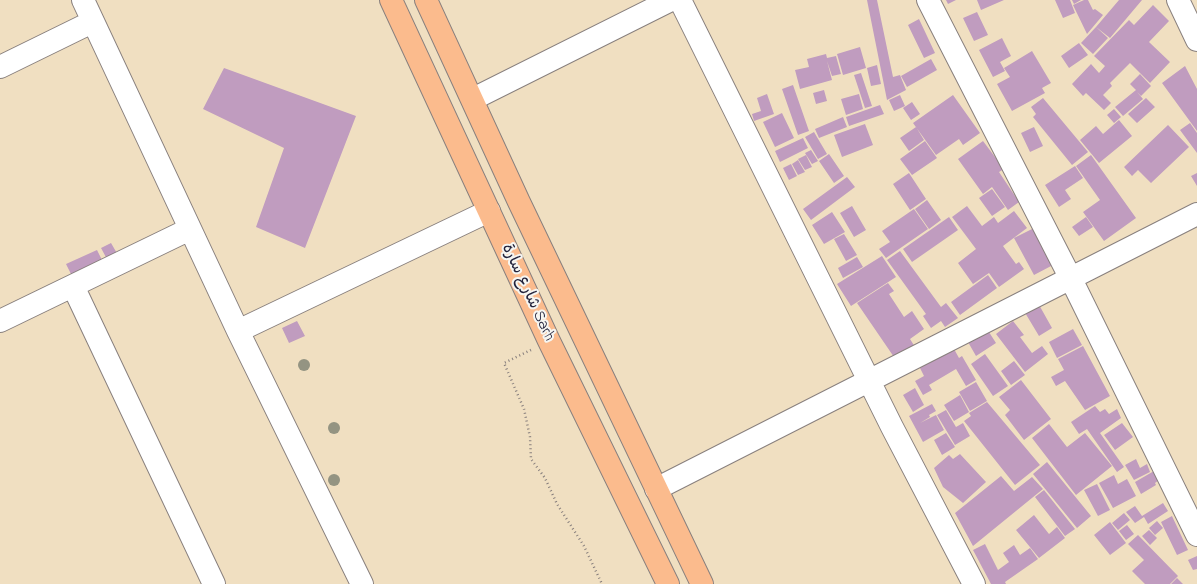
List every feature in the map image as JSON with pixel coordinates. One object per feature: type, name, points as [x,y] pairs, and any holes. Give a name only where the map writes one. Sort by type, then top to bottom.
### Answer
[{"type":"highway","name":"شارع سارة Sarh","points":[[391,0],[549,341],[668,584]]},
{"type":"highway","name":"شارع سارة Sarh","points":[[426,0],[473,99],[519,202],[702,584]]},
{"type":"street","points":[[83,0],[238,331],[362,584]]},
{"type":"street","points":[[473,99],[671,0]]},
{"type":"street","points":[[680,0],[869,380],[974,584]]},
{"type":"street","points":[[928,0],[1071,278],[1197,534]]},
{"type":"street","points":[[1178,0],[1197,40]]},
{"type":"street","points":[[0,67],[92,22]]},
{"type":"street","points":[[238,331],[489,211]]},
{"type":"street","points":[[656,489],[1197,214]]},
{"type":"street","points":[[0,321],[190,229]]},
{"type":"street","points":[[73,286],[214,584]]},
{"type":"path","points":[[549,341],[504,363],[524,409],[530,437],[531,459],[545,478],[557,504],[584,546],[602,584]]},
{"type":"building","points":[[867,0],[877,0],[893,77],[900,75],[906,90],[887,100]]},
{"type":"building","points":[[946,0],[956,0],[948,4]]},
{"type":"building","points":[[977,0],[1004,0],[981,10]]},
{"type":"building","points":[[1055,0],[1070,0],[1075,13],[1063,18]]},
{"type":"building","points":[[1072,0],[1081,0],[1074,4]]},
{"type":"building","points":[[1084,0],[1088,0],[1093,10],[1095,9],[1103,15],[1087,34],[1073,5]]},
{"type":"building","points":[[1119,0],[1142,0],[1110,38],[1096,27]]},
{"type":"building","points":[[1153,5],[1169,21],[1149,42],[1170,62],[1150,83],[1130,63],[1110,83],[1112,86],[1103,95],[1111,103],[1104,110],[1086,93],[1083,96],[1072,84],[1091,64],[1099,73],[1105,66],[1094,56],[1129,20],[1134,25]]},
{"type":"building","points":[[977,12],[988,35],[974,41],[963,18]]},
{"type":"building","points":[[919,19],[935,53],[924,58],[908,25]]},
{"type":"building","points":[[1096,27],[1108,38],[1093,54],[1081,43]]},
{"type":"building","points":[[1002,38],[1011,56],[1000,62],[1005,71],[993,77],[979,50]]},
{"type":"building","points":[[1079,43],[1088,55],[1069,68],[1061,56]]},
{"type":"building","points":[[860,47],[866,68],[843,75],[837,54]]},
{"type":"building","points":[[1032,51],[1051,83],[1042,88],[1045,93],[1012,111],[997,84],[1010,77],[1004,68]]},
{"type":"building","points":[[826,54],[827,58],[836,56],[841,74],[832,76],[827,61],[832,80],[800,89],[795,70],[809,67],[807,59]]},
{"type":"building","points":[[931,59],[937,70],[907,87],[901,76]]},
{"type":"building","points":[[877,65],[881,84],[871,86],[867,68]]},
{"type":"building","points":[[1185,66],[1197,89],[1197,131],[1162,83]]},
{"type":"building","points":[[224,68],[356,116],[305,248],[256,227],[284,148],[203,109]]},
{"type":"building","points":[[861,73],[872,106],[865,108],[854,75]]},
{"type":"building","points":[[1140,74],[1151,86],[1141,96],[1137,92],[1143,99],[1123,116],[1115,107],[1136,90],[1130,84]]},
{"type":"building","points":[[793,85],[809,131],[798,135],[782,89]]},
{"type":"building","points":[[824,90],[827,101],[816,104],[813,93]]},
{"type":"building","points":[[767,94],[774,114],[754,121],[752,114],[761,111],[757,98]]},
{"type":"building","points":[[859,94],[863,109],[846,115],[841,99]]},
{"type":"building","points":[[900,95],[905,106],[894,111],[889,100]]},
{"type":"building","points":[[953,95],[980,133],[963,145],[959,139],[936,155],[913,123]]},
{"type":"building","points":[[1043,98],[1088,152],[1072,165],[1033,117],[1036,114],[1031,107]]},
{"type":"building","points":[[1146,98],[1155,107],[1137,123],[1128,114]]},
{"type":"building","points":[[912,102],[920,114],[911,120],[903,108]]},
{"type":"building","points":[[880,105],[884,114],[849,126],[846,117]]},
{"type":"building","points":[[1114,109],[1121,117],[1114,123],[1107,115]]},
{"type":"building","points":[[782,113],[794,138],[775,147],[763,122]]},
{"type":"building","points":[[843,117],[847,127],[819,138],[815,129]]},
{"type":"building","points":[[1119,120],[1132,136],[1099,163],[1080,140],[1096,126],[1103,134]]},
{"type":"building","points":[[1190,123],[1197,133],[1197,153],[1180,130]]},
{"type":"building","points":[[865,124],[873,145],[842,157],[834,135]]},
{"type":"building","points":[[1168,125],[1189,147],[1151,183],[1138,170],[1132,176],[1124,167]]},
{"type":"building","points":[[916,127],[924,140],[909,151],[900,138]]},
{"type":"building","points":[[1034,127],[1043,146],[1030,152],[1021,133]]},
{"type":"building","points":[[814,132],[827,154],[818,159],[805,137]]},
{"type":"building","points":[[803,138],[808,148],[780,162],[775,151]]},
{"type":"building","points":[[925,141],[937,158],[912,175],[900,159]]},
{"type":"building","points":[[983,141],[1004,169],[999,172],[1019,202],[1008,210],[992,187],[983,194],[958,159]]},
{"type":"building","points":[[811,150],[818,161],[812,164],[805,153]]},
{"type":"building","points":[[829,154],[844,176],[834,183],[819,161]]},
{"type":"building","points":[[806,155],[812,167],[805,170],[798,159]]},
{"type":"building","points":[[1091,155],[1136,218],[1104,241],[1083,212],[1100,200],[1076,166]]},
{"type":"building","points":[[798,160],[805,172],[798,175],[792,164]]},
{"type":"building","points":[[791,164],[797,176],[789,180],[783,168]]},
{"type":"building","points":[[1075,166],[1083,178],[1065,190],[1071,199],[1059,207],[1045,185]]},
{"type":"building","points":[[909,173],[926,199],[910,210],[893,184]]},
{"type":"building","points":[[1197,173],[1197,186],[1191,176]]},
{"type":"building","points":[[847,177],[855,187],[811,220],[803,209]]},
{"type":"building","points":[[992,189],[1005,207],[992,216],[979,198]]},
{"type":"building","points":[[927,200],[941,220],[929,229],[915,209]]},
{"type":"building","points":[[852,206],[866,230],[854,237],[840,213]]},
{"type":"building","points":[[967,206],[982,226],[994,217],[998,223],[1014,211],[1027,228],[1003,246],[1016,264],[1019,262],[1024,269],[999,287],[989,273],[973,284],[958,263],[976,249],[952,217]]},
{"type":"building","points":[[914,209],[928,229],[886,258],[879,249],[890,242],[882,231]]},
{"type":"building","points":[[832,212],[845,232],[824,244],[812,225]]},
{"type":"building","points":[[949,217],[958,230],[912,262],[903,249]]},
{"type":"building","points":[[1086,217],[1093,227],[1079,236],[1072,227]]},
{"type":"building","points":[[1034,228],[1053,265],[1034,275],[1014,238]]},
{"type":"building","points":[[844,234],[857,255],[846,261],[834,239]]},
{"type":"building","points":[[111,243],[118,255],[108,261],[101,248]]},
{"type":"building","points":[[97,250],[103,262],[72,276],[66,264]]},
{"type":"building","points":[[900,251],[941,307],[946,303],[958,318],[945,327],[941,321],[931,328],[923,316],[926,314],[887,260]]},
{"type":"building","points":[[882,256],[896,277],[851,306],[837,284]]},
{"type":"building","points":[[857,257],[863,267],[843,278],[838,268]]},
{"type":"building","points":[[988,275],[997,288],[960,315],[951,302]]},
{"type":"building","points":[[888,283],[894,291],[889,294],[904,317],[912,311],[924,329],[910,339],[915,347],[896,360],[857,303]]},
{"type":"building","points":[[1038,303],[1052,328],[1039,336],[1024,311]]},
{"type":"building","points":[[297,321],[305,336],[289,343],[282,328]]},
{"type":"building","points":[[1013,321],[1024,335],[1020,337],[1032,353],[1042,346],[1048,354],[1025,372],[996,334]]},
{"type":"building","points":[[987,329],[996,343],[976,356],[968,342]]},
{"type":"building","points":[[1073,329],[1082,345],[1057,358],[1049,342]]},
{"type":"building","points":[[1083,346],[1110,396],[1085,410],[1065,381],[1056,386],[1051,377],[1064,370],[1058,359]]},
{"type":"building","points":[[954,349],[959,358],[962,356],[976,380],[966,386],[956,369],[929,385],[932,390],[923,395],[915,381],[924,376],[920,368]]},
{"type":"building","points":[[985,354],[1008,386],[993,396],[971,364]]},
{"type":"building","points":[[1014,361],[1025,375],[1011,385],[1001,371]]},
{"type":"building","points":[[1021,380],[1051,419],[1024,440],[1005,415],[1010,410],[999,397]]},
{"type":"building","points":[[976,382],[987,401],[970,411],[959,392]]},
{"type":"building","points":[[915,388],[924,405],[913,412],[903,395]]},
{"type":"building","points":[[960,395],[969,412],[954,421],[944,405]]},
{"type":"building","points":[[987,402],[1040,465],[1015,485],[964,421],[971,416],[969,413]]},
{"type":"building","points":[[932,404],[936,411],[920,423],[936,415],[944,430],[923,442],[909,416]]},
{"type":"building","points":[[1095,406],[1100,412],[1105,409],[1109,414],[1117,409],[1121,418],[1100,433],[1124,467],[1117,472],[1087,429],[1079,434],[1071,422]]},
{"type":"building","points":[[946,410],[956,427],[963,423],[970,436],[955,445],[937,415]]},
{"type":"building","points":[[1122,423],[1133,437],[1115,450],[1104,435]]},
{"type":"building","points":[[1049,424],[1067,447],[1085,433],[1112,466],[1076,495],[1032,438]]},
{"type":"building","points":[[946,433],[955,447],[942,455],[934,440]]},
{"type":"building","points":[[960,454],[986,482],[963,503],[943,487],[934,468],[949,455],[953,459]]},
{"type":"building","points":[[1136,459],[1140,468],[1147,464],[1150,472],[1134,480],[1125,465]]},
{"type":"building","points":[[1047,462],[1091,516],[1077,528],[1033,474]]},
{"type":"building","points":[[1154,471],[1159,480],[1155,483],[1156,485],[1141,494],[1135,482]]},
{"type":"building","points":[[1114,475],[1118,484],[1127,479],[1136,496],[1113,508],[1099,483]]},
{"type":"building","points":[[1001,476],[1014,491],[1032,477],[1043,489],[973,546],[955,513]]},
{"type":"building","points":[[1097,484],[1110,510],[1098,516],[1084,490]]},
{"type":"building","points":[[1044,490],[1075,529],[1065,536],[1035,497]]},
{"type":"building","points":[[1163,503],[1168,511],[1148,524],[1144,517],[1135,523],[1126,512],[1135,506],[1142,516]]},
{"type":"building","points":[[1124,513],[1130,520],[1118,530],[1112,523]]},
{"type":"building","points":[[1034,515],[1049,534],[1057,527],[1065,538],[1039,558],[1016,530]]},
{"type":"building","points":[[1172,516],[1188,550],[1177,555],[1161,522]]},
{"type":"building","points":[[1157,521],[1163,528],[1155,535],[1149,528]]},
{"type":"building","points":[[1110,522],[1126,543],[1110,555],[1094,535]]},
{"type":"building","points":[[1127,525],[1134,534],[1126,540],[1119,531]]},
{"type":"building","points":[[1149,530],[1157,538],[1150,545],[1142,536]]},
{"type":"building","points":[[1138,535],[1178,576],[1170,584],[1145,584],[1132,571],[1144,560],[1128,544]]},
{"type":"building","points":[[985,544],[998,570],[1009,562],[1003,553],[1014,545],[1020,555],[1030,548],[1038,559],[1005,582],[1006,584],[991,584],[973,550]]},
{"type":"building","points":[[1197,556],[1197,569],[1193,570],[1188,560]]},
{"type":"building","points":[[1177,578],[1183,584],[1171,584]]}]
